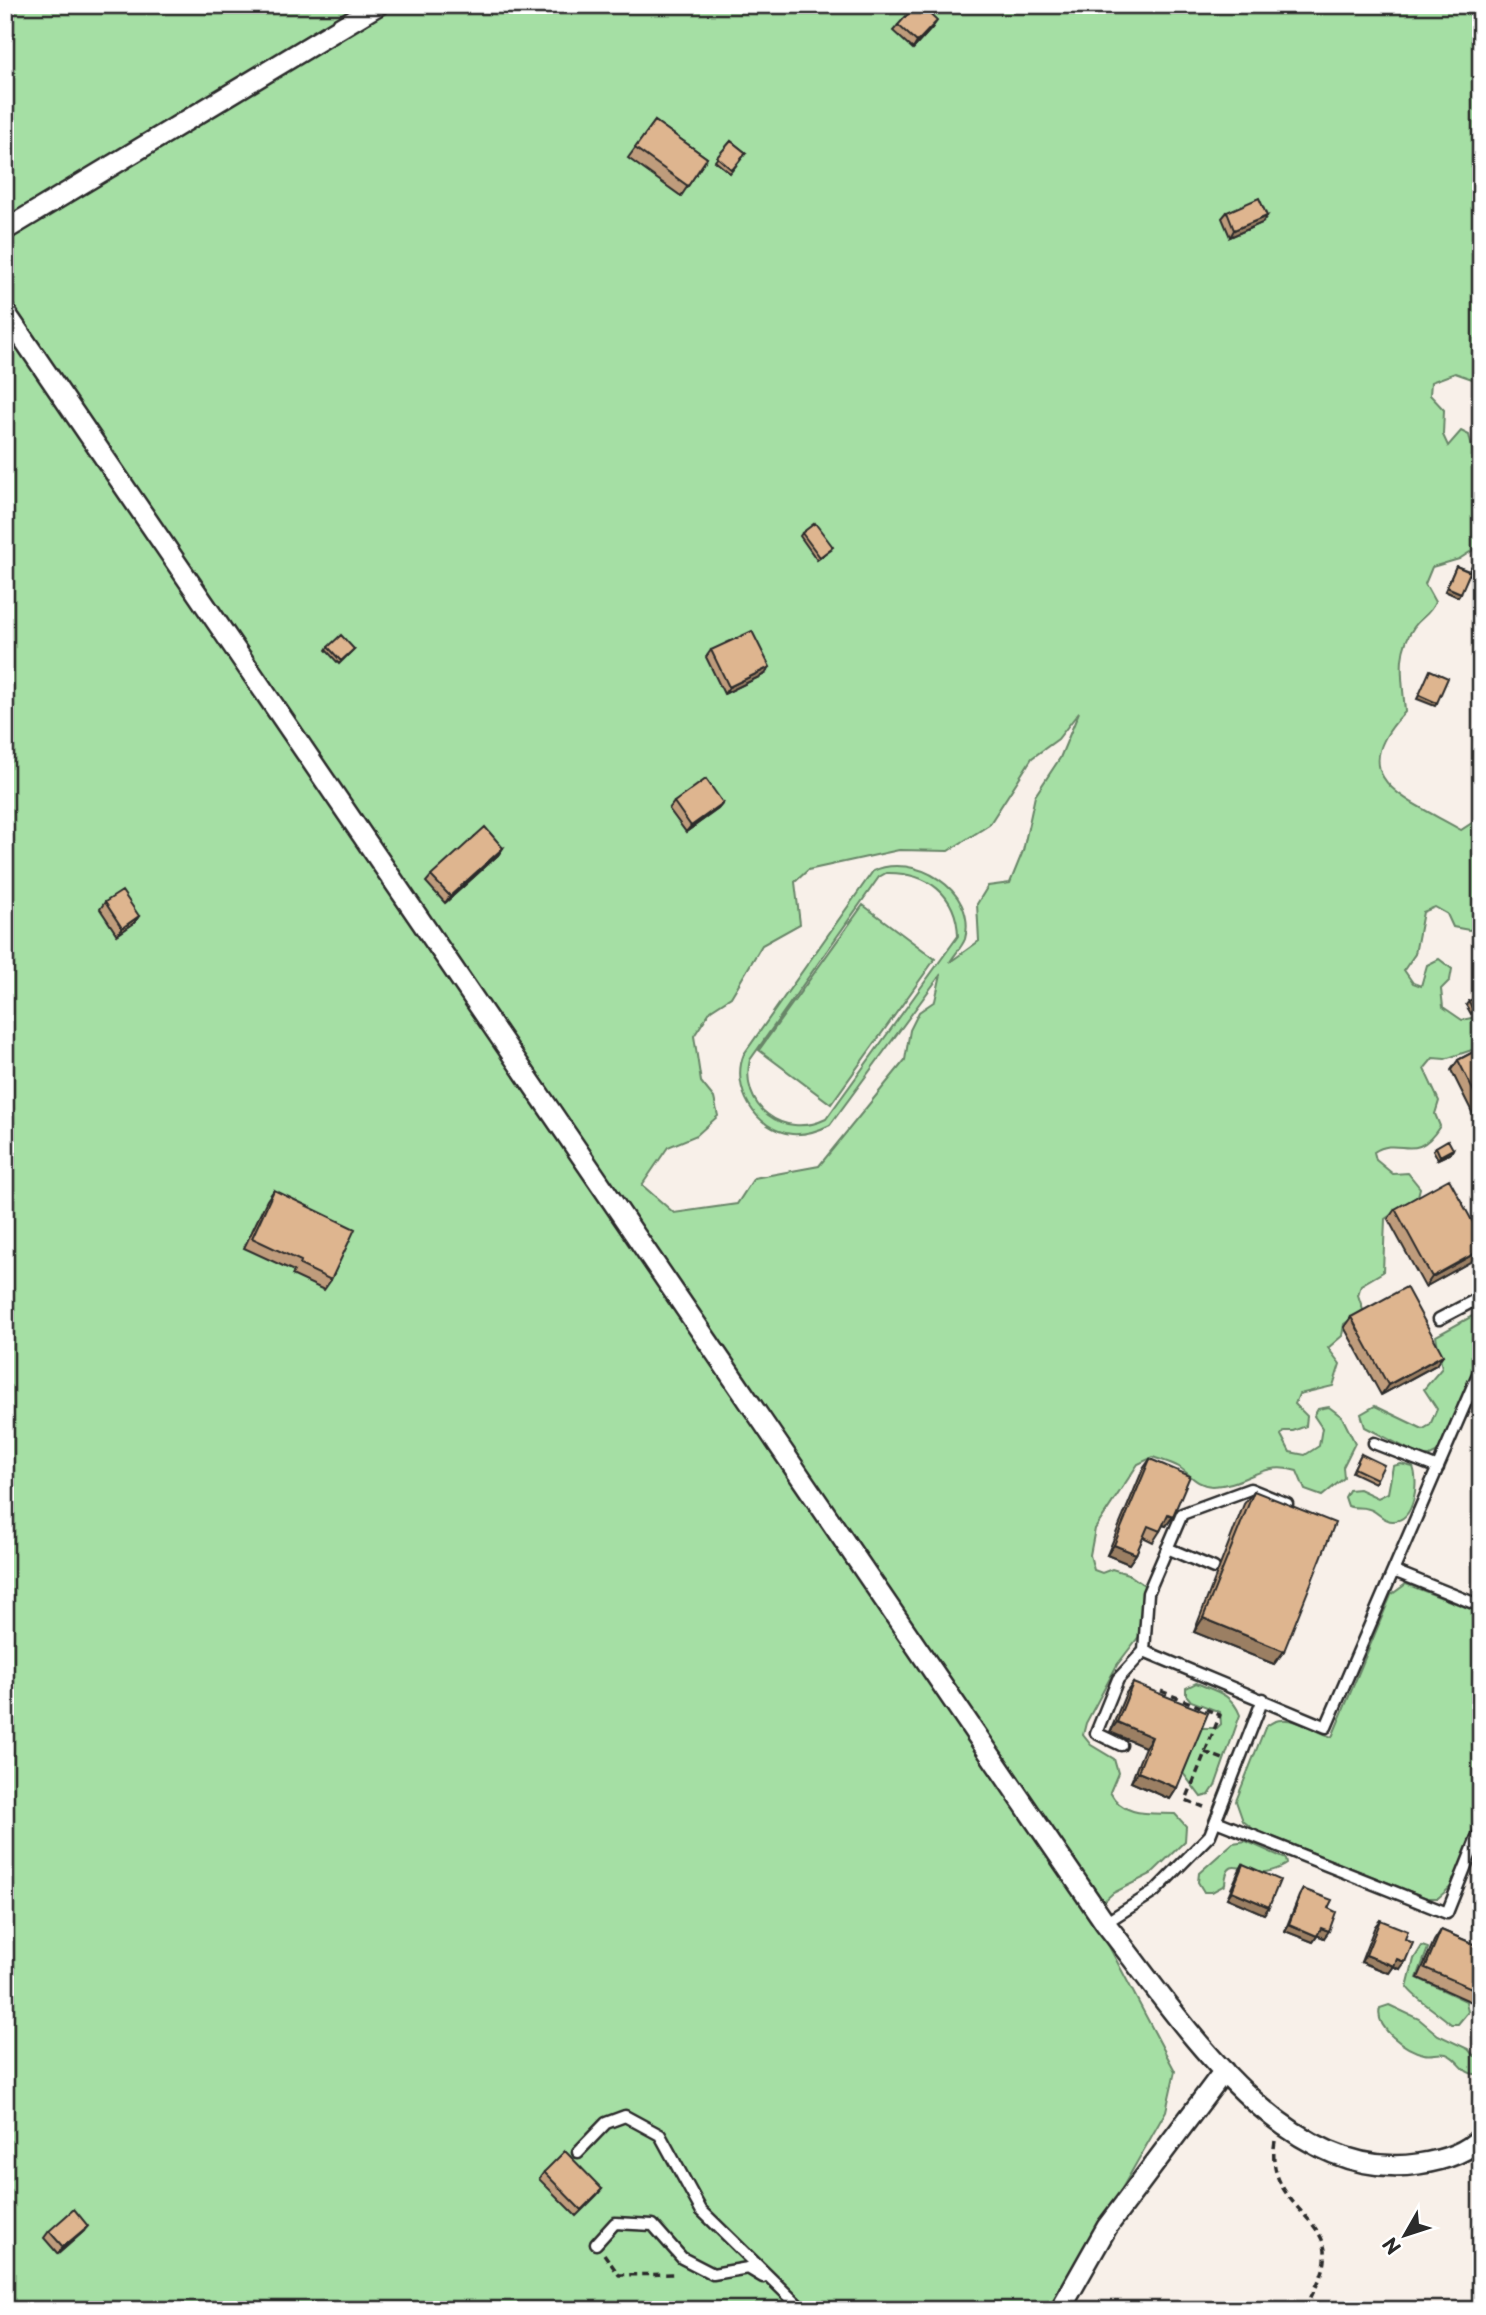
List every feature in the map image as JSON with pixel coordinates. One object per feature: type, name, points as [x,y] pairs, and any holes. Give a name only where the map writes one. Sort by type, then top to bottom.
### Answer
[{"type":"street","points":[[5,230],[378,5]]},
{"type":"street","points":[[5,312],[1105,1923],[1224,2071],[1278,2122],[1315,2147],[1361,2164],[1400,2167],[1443,2160],[1481,2137]]},
{"type":"street","points":[[1060,2310],[1107,2227],[1224,2071]]},
{"type":"lane","points":[[1439,1319],[1481,1297]]},
{"type":"lane","points":[[1144,1651],[1326,1727],[1481,1367]]},
{"type":"lane","points":[[1374,1443],[1438,1468]]},
{"type":"lane","points":[[1121,1745],[1096,1733],[1118,1679],[1144,1651],[1148,1593],[1182,1514],[1250,1489],[1287,1504]]},
{"type":"lane","points":[[1167,1548],[1214,1567]]},
{"type":"lane","points":[[1394,1571],[1481,1605]]},
{"type":"lane","points":[[1105,1923],[1154,1892],[1210,1835],[1263,1699]]},
{"type":"lane","points":[[1217,1817],[1447,1913],[1481,1828]]},
{"type":"lane","points":[[578,2152],[606,2123],[625,2116],[660,2135],[701,2210],[803,2310]]},
{"type":"lane","points":[[596,2244],[615,2223],[653,2225],[682,2258],[713,2274],[748,2268],[779,2287]]},
{"type":"path","points":[[1158,1698],[1172,1663]]},
{"type":"path","points":[[1161,1691],[1220,1715],[1186,1800],[1217,1817]]},
{"type":"path","points":[[1278,2122],[1273,2153],[1274,2173],[1288,2199],[1324,2238],[1325,2261],[1305,2310]]},
{"type":"path","points":[[596,2244],[619,2275],[713,2274]]},
{"type":"green space","points":[[5,5],[1481,5],[1481,272],[1475,294],[1477,313],[1481,314],[1481,382],[1455,373],[1431,382],[1430,395],[1444,410],[1443,435],[1448,446],[1461,431],[1469,435],[1481,486],[1481,545],[1459,559],[1432,567],[1425,584],[1435,602],[1408,637],[1402,657],[1405,712],[1387,735],[1379,754],[1380,770],[1388,784],[1402,796],[1461,830],[1481,817],[1481,927],[1469,930],[1453,927],[1447,914],[1435,907],[1423,912],[1415,954],[1404,970],[1413,983],[1421,986],[1427,965],[1439,959],[1452,969],[1450,980],[1441,989],[1443,1007],[1462,1020],[1481,1016],[1481,1047],[1445,1059],[1433,1058],[1424,1069],[1439,1101],[1435,1114],[1440,1126],[1431,1138],[1423,1145],[1415,1147],[1392,1146],[1374,1152],[1376,1160],[1393,1174],[1408,1173],[1420,1188],[1418,1196],[1385,1219],[1383,1272],[1361,1285],[1358,1295],[1363,1310],[1344,1324],[1342,1336],[1328,1348],[1340,1364],[1333,1386],[1299,1394],[1295,1404],[1307,1416],[1306,1426],[1284,1431],[1281,1435],[1290,1452],[1305,1455],[1319,1446],[1322,1428],[1314,1416],[1318,1409],[1329,1407],[1342,1417],[1355,1443],[1343,1467],[1344,1478],[1322,1496],[1305,1490],[1297,1471],[1284,1468],[1263,1471],[1235,1482],[1212,1486],[1198,1482],[1176,1466],[1153,1457],[1138,1464],[1095,1529],[1090,1555],[1094,1570],[1102,1573],[1112,1569],[1128,1574],[1144,1585],[1140,1635],[1117,1665],[1086,1723],[1083,1735],[1091,1745],[1114,1759],[1118,1773],[1110,1792],[1122,1806],[1138,1812],[1175,1814],[1186,1826],[1185,1841],[1151,1874],[1113,1893],[1093,1911],[1095,1920],[1175,2071],[1166,2111],[1053,2310],[5,2310]],"holes":[[[1079,712],[1060,758],[1035,796],[1023,851],[1010,883],[988,886],[977,904],[979,941],[950,962],[965,939],[966,921],[962,905],[952,891],[939,879],[923,871],[889,866],[873,871],[744,1054],[741,1080],[749,1105],[767,1125],[792,1134],[816,1131],[830,1125],[941,974],[935,1001],[919,1012],[910,1030],[905,1060],[819,1166],[754,1178],[737,1204],[674,1213],[642,1185],[668,1147],[697,1135],[718,1116],[714,1098],[701,1082],[694,1036],[711,1010],[731,997],[762,945],[800,924],[795,882],[808,870],[899,850],[948,851],[989,825],[1032,758],[1058,739]],[[886,873],[914,877],[937,888],[952,908],[958,936],[826,1119],[810,1124],[780,1122],[768,1115],[751,1092],[748,1077],[750,1060],[879,877]]]},
{"type":"green space","points":[[863,905],[935,959],[831,1104],[759,1050]]},
{"type":"green space","points":[[1476,1314],[1481,1318],[1481,1354],[1438,1452],[1421,1456],[1365,1427],[1361,1414],[1375,1406],[1423,1429],[1430,1425],[1437,1409],[1424,1389],[1442,1368],[1436,1336]]},
{"type":"green space","points":[[1401,1464],[1413,1467],[1416,1482],[1414,1500],[1406,1515],[1389,1521],[1372,1510],[1348,1506],[1345,1497],[1349,1490],[1359,1489],[1378,1498],[1388,1493],[1393,1466]]},
{"type":"green space","points":[[1406,1584],[1481,1613],[1481,1815],[1453,1885],[1438,1898],[1427,1898],[1253,1829],[1243,1821],[1236,1801],[1265,1728],[1272,1722],[1298,1722],[1332,1737],[1391,1595]]},
{"type":"green space","points":[[1196,1683],[1228,1698],[1240,1715],[1215,1786],[1209,1795],[1201,1797],[1183,1773],[1201,1728],[1217,1728],[1221,1724],[1220,1712],[1191,1701],[1186,1695],[1186,1688]]},
{"type":"green space","points":[[1246,1841],[1286,1859],[1287,1864],[1263,1872],[1231,1868],[1225,1885],[1212,1892],[1204,1892],[1198,1882],[1199,1873],[1233,1843]]},
{"type":"green space","points":[[1422,1946],[1428,1948],[1417,1978],[1466,2001],[1468,2012],[1458,2024],[1451,2024],[1407,1987],[1414,1959]]},
{"type":"green space","points":[[1389,2005],[1419,2019],[1438,2035],[1468,2049],[1474,2056],[1481,2056],[1481,2074],[1470,2073],[1451,2056],[1417,2052],[1393,2037],[1379,2016],[1380,2008]]},
{"type":"building","points":[[916,5],[920,5],[937,21],[917,42],[898,25]]},
{"type":"building","points":[[655,121],[707,158],[688,186],[635,148]]},
{"type":"building","points":[[731,141],[746,153],[732,170],[717,157]]},
{"type":"building","points":[[1259,198],[1267,216],[1234,230],[1227,212]]},
{"type":"building","points":[[815,523],[833,547],[820,557],[802,533]]},
{"type":"building","points":[[1477,555],[1481,557],[1481,575],[1470,570]]},
{"type":"building","points":[[1456,566],[1470,572],[1461,593],[1447,587]]},
{"type":"building","points":[[752,631],[770,667],[729,687],[711,650]]},
{"type":"building","points":[[341,635],[354,649],[341,661],[328,647]]},
{"type":"building","points":[[1430,670],[1448,678],[1437,703],[1419,695]]},
{"type":"building","points":[[706,779],[723,803],[691,826],[674,802]]},
{"type":"building","points":[[485,827],[503,848],[450,896],[431,876]]},
{"type":"building","points":[[122,891],[139,916],[122,928],[105,902]]},
{"type":"building","points":[[1481,995],[1481,1007],[1473,1011],[1469,1001]]},
{"type":"building","points":[[1481,1048],[1481,1106],[1458,1060]]},
{"type":"building","points":[[1448,1140],[1453,1149],[1440,1156],[1436,1147]]},
{"type":"building","points":[[1449,1179],[1481,1237],[1481,1250],[1432,1277],[1395,1209]]},
{"type":"building","points":[[274,1190],[355,1229],[331,1280],[300,1265],[301,1261],[252,1238]]},
{"type":"building","points":[[1406,1287],[1443,1355],[1388,1385],[1351,1317]]},
{"type":"building","points":[[1361,1454],[1384,1465],[1377,1479],[1354,1468]]},
{"type":"building","points":[[1150,1459],[1190,1476],[1173,1516],[1168,1514],[1160,1531],[1148,1526],[1136,1554],[1114,1545]]},
{"type":"building","points":[[1254,1491],[1335,1523],[1284,1651],[1203,1618]]},
{"type":"building","points":[[1133,1683],[1208,1713],[1177,1788],[1138,1772],[1152,1737],[1117,1722]]},
{"type":"building","points":[[1243,1864],[1280,1880],[1269,1907],[1232,1891]]},
{"type":"building","points":[[1303,1889],[1332,1900],[1328,1908],[1336,1912],[1329,1931],[1321,1928],[1317,1936],[1289,1924]]},
{"type":"building","points":[[1380,1920],[1408,1931],[1405,1939],[1413,1943],[1405,1962],[1397,1959],[1394,1966],[1366,1955]]},
{"type":"building","points":[[1441,1930],[1481,1947],[1481,1992],[1425,1968]]},
{"type":"building","points":[[565,2151],[602,2189],[581,2210],[544,2172]]},
{"type":"building","points":[[74,2209],[88,2226],[63,2247],[49,2231]]}]
